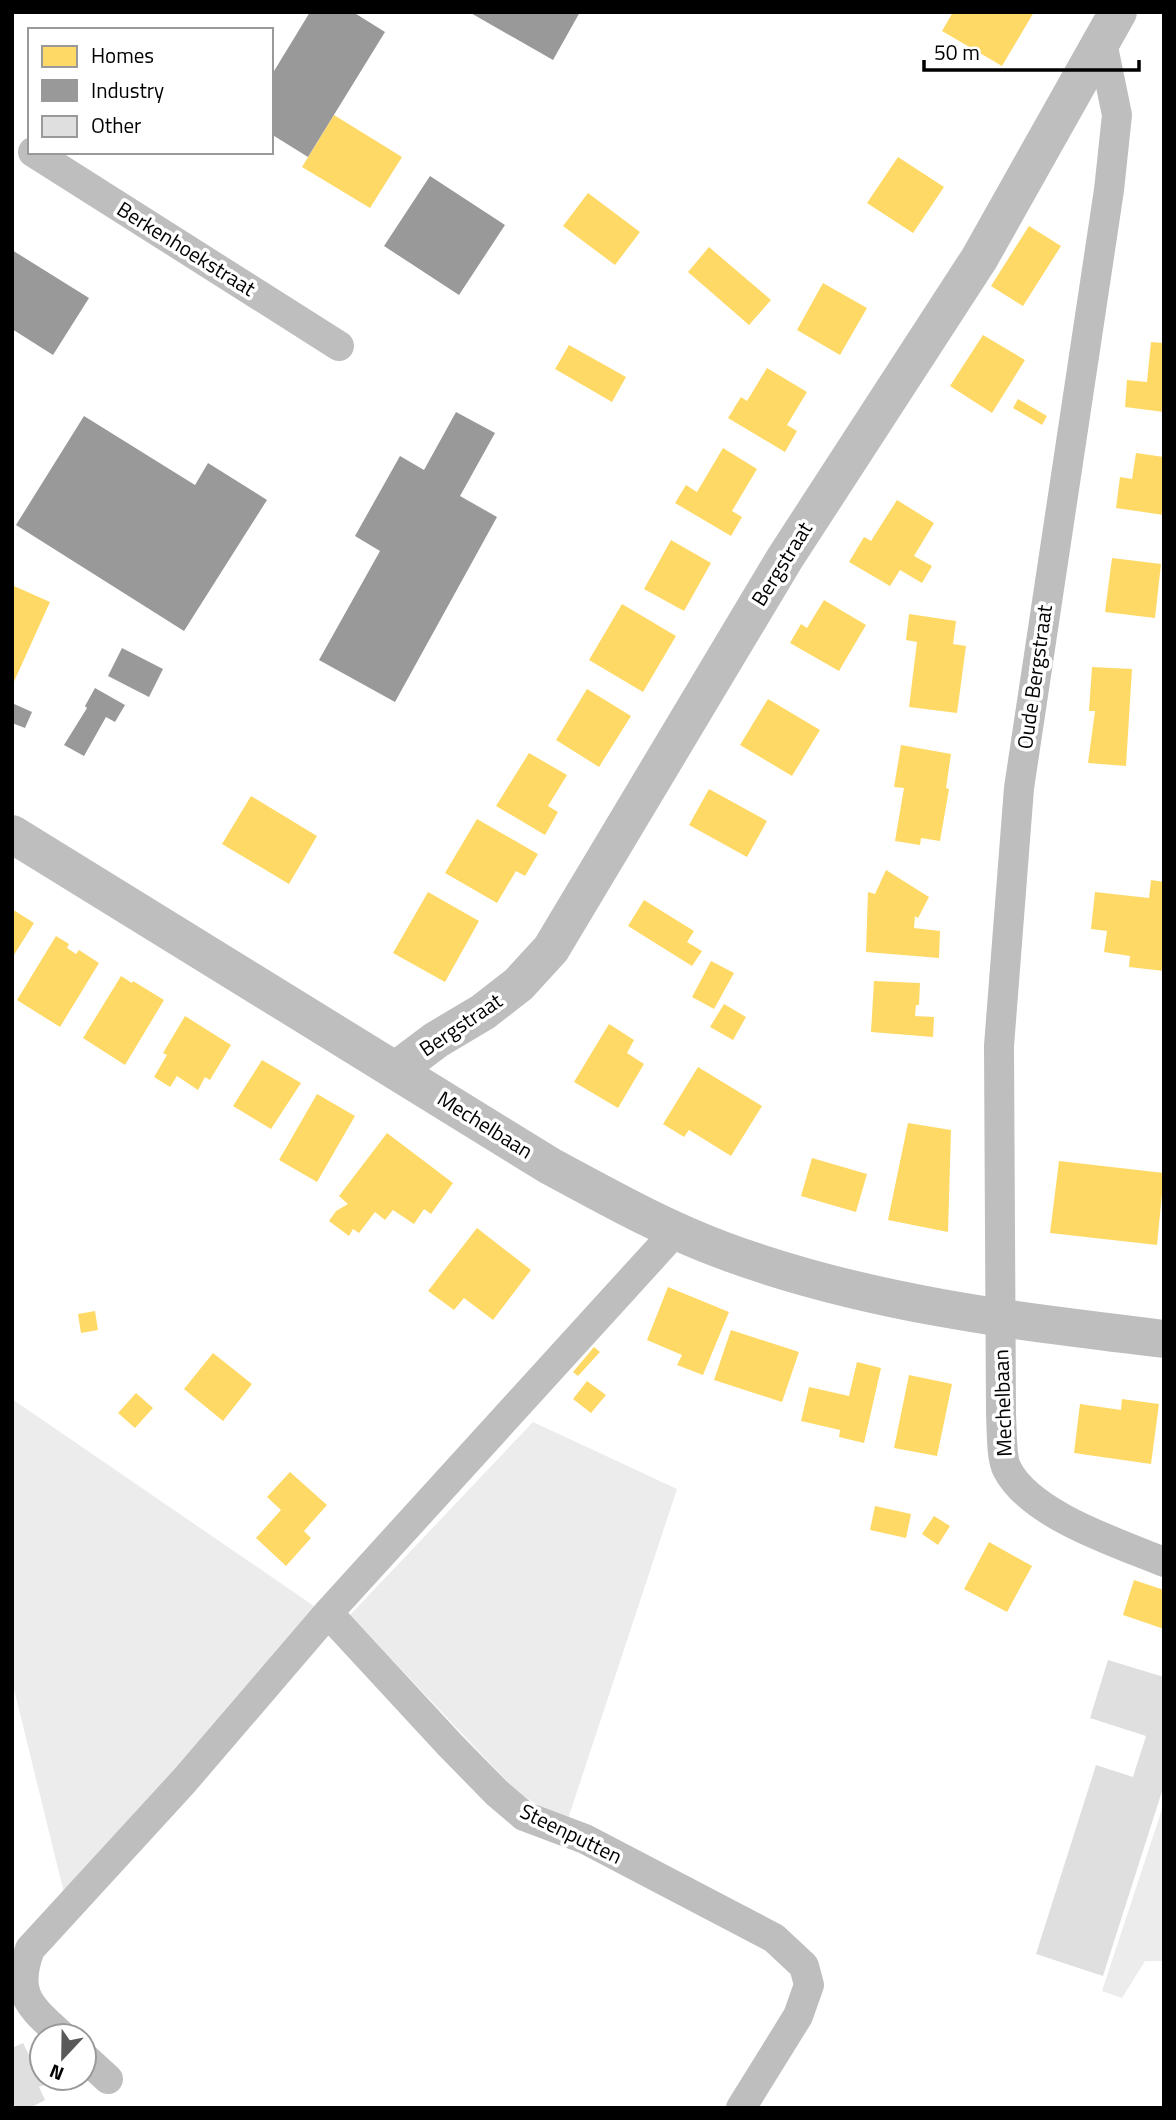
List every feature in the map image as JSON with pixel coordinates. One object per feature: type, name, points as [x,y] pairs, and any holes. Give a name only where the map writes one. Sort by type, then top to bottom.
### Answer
[{"type":"street","name":"Bergstraat","points":[[396,1070],[436,1040],[483,1012],[519,984],[551,948],[785,558],[979,259],[1110,27]]},
{"type":"street","name":"Oude Bergstraat","points":[[1001,1318],[999,1046],[1019,788],[1109,190],[1117,115],[1110,27]]},
{"type":"street","name":"Berkenhoekstraat","points":[[12,139],[28,149]]},
{"type":"street","name":"Berkenhoekstraat","points":[[36,154],[339,346]]},
{"type":"street","name":"Mechelbaan","points":[[12,834],[550,1166],[719,1249],[827,1284],[884,1298],[1001,1318],[1164,1339]]},
{"type":"street","points":[[47,2022],[25,1998],[23,1969],[30,1949],[184,1781],[328,1614],[664,1244],[672,1228]]},
{"type":"street","name":"Mechelbaan","points":[[1001,1318],[1001,1415],[1006,1467],[1021,1490],[1074,1526],[1164,1562]]},
{"type":"street","name":"Steenputten","points":[[328,1614],[450,1745],[524,1816],[585,1839],[774,1938],[804,1966],[809,1985],[798,2016],[741,2108]]},
{"type":"street","points":[[98,2070],[108,2079]]},
{"type":"shaded area","points":[[12,1399],[314,1606],[65,1897],[12,1681]]},
{"type":"shaded area","points":[[533,1422],[677,1489],[567,1822],[518,1793],[350,1615]]},
{"type":"shaded area","points":[[1164,1803],[1164,1961],[1145,1961],[1122,1998],[1102,1991]]},
{"type":"building: Homes","points":[[953,12],[1034,12],[1002,66],[942,31]]},
{"type":"building: Homes","points":[[334,115],[402,157],[370,208],[302,167]]},
{"type":"building: Homes","points":[[898,157],[944,187],[913,233],[867,203]]},
{"type":"building: Homes","points":[[588,193],[640,232],[615,265],[563,226]]},
{"type":"building: Homes","points":[[1029,226],[1061,246],[1023,306],[991,286]]},
{"type":"building: Homes","points":[[709,247],[771,300],[749,325],[688,272]]},
{"type":"building: Homes","points":[[823,283],[867,308],[840,355],[797,330]]},
{"type":"building: Homes","points":[[983,335],[1025,360],[992,413],[950,386]]},
{"type":"building: Homes","points":[[1151,342],[1164,343],[1164,412],[1125,407],[1127,380],[1147,382]]},
{"type":"building: Homes","points":[[569,345],[626,377],[612,402],[555,369]]},
{"type":"building: Homes","points":[[767,368],[807,392],[787,425],[797,431],[785,452],[728,418],[741,397],[747,401]]},
{"type":"building: Homes","points":[[1018,399],[1047,416],[1042,425],[1013,408]]},
{"type":"building: Homes","points":[[723,448],[757,469],[732,511],[742,517],[731,536],[675,503],[686,485],[697,492]]},
{"type":"building: Homes","points":[[1136,453],[1164,457],[1164,515],[1116,508],[1120,477],[1132,479]]},
{"type":"building: Homes","points":[[897,500],[934,523],[914,556],[932,566],[922,583],[900,570],[890,586],[849,562],[864,537],[871,541]]},
{"type":"building: Homes","points":[[671,540],[711,563],[684,611],[644,589]]},
{"type":"building: Homes","points":[[1112,558],[1161,564],[1155,618],[1105,612]]},
{"type":"building: Homes","points":[[14,586],[50,602],[12,686],[12,590]]},
{"type":"building: Homes","points":[[824,600],[866,625],[839,671],[790,643],[801,624],[807,628]]},
{"type":"building: Homes","points":[[622,604],[676,636],[643,692],[589,660]]},
{"type":"building: Homes","points":[[909,614],[956,621],[953,644],[966,646],[957,713],[909,707],[917,642],[906,640]]},
{"type":"building: Homes","points":[[1092,667],[1132,669],[1126,766],[1088,763],[1095,711],[1089,711]]},
{"type":"building: Homes","points":[[587,689],[631,716],[599,767],[556,740]]},
{"type":"building: Homes","points":[[768,699],[820,730],[792,776],[740,745]]},
{"type":"building: Homes","points":[[901,745],[951,754],[946,788],[949,789],[940,841],[921,838],[920,845],[895,841],[904,788],[894,787]]},
{"type":"building: Homes","points":[[529,753],[567,775],[548,806],[558,812],[545,835],[496,806]]},
{"type":"building: Homes","points":[[709,789],[767,821],[747,857],[689,825]]},
{"type":"building: Homes","points":[[251,796],[317,836],[289,884],[222,844]]},
{"type":"building: Homes","points":[[477,819],[538,854],[525,876],[516,871],[497,903],[445,873]]},
{"type":"building: Homes","points":[[886,870],[929,897],[918,918],[915,916],[914,928],[940,931],[939,958],[866,952],[868,892],[875,894]]},
{"type":"building: Homes","points":[[1151,880],[1164,882],[1164,971],[1129,967],[1130,956],[1104,952],[1107,931],[1091,929],[1095,892],[1149,898]]},
{"type":"building: Homes","points":[[428,892],[479,921],[445,982],[393,953]]},
{"type":"building: Homes","points":[[644,900],[694,931],[687,942],[702,951],[692,966],[628,926]]},
{"type":"building: Homes","points":[[12,909],[34,923],[12,958]]},
{"type":"building: Homes","points":[[56,936],[69,944],[67,948],[76,954],[79,950],[99,963],[60,1027],[17,1000]]},
{"type":"building: Homes","points":[[711,961],[734,973],[714,1009],[692,997]]},
{"type":"building: Homes","points":[[121,976],[164,1000],[125,1065],[83,1038]]},
{"type":"building: Homes","points":[[874,981],[920,983],[919,1005],[916,1005],[915,1016],[934,1017],[933,1037],[871,1032]]},
{"type":"building: Homes","points":[[724,1004],[746,1017],[733,1040],[710,1027]]},
{"type":"building: Homes","points":[[185,1016],[231,1045],[210,1080],[205,1077],[198,1090],[177,1076],[170,1087],[154,1077],[167,1055],[163,1053]]},
{"type":"building: Homes","points":[[609,1024],[634,1040],[627,1053],[644,1064],[618,1108],[574,1082]]},
{"type":"building: Homes","points":[[262,1060],[301,1083],[271,1129],[233,1106]]},
{"type":"building: Homes","points":[[698,1067],[762,1106],[731,1156],[689,1130],[684,1137],[663,1124]]},
{"type":"building: Homes","points":[[317,1094],[355,1116],[317,1182],[279,1160]]},
{"type":"building: Homes","points":[[908,1123],[951,1130],[948,1232],[888,1220]]},
{"type":"building: Homes","points":[[387,1133],[453,1183],[431,1214],[424,1209],[414,1224],[393,1210],[385,1220],[375,1212],[359,1233],[353,1229],[349,1236],[329,1221],[336,1211],[348,1204],[339,1196]]},
{"type":"building: Homes","points":[[812,1158],[867,1174],[856,1212],[801,1196]]},
{"type":"building: Homes","points":[[1059,1161],[1164,1173],[1157,1245],[1050,1233]]},
{"type":"building: Homes","points":[[477,1228],[531,1270],[493,1320],[464,1298],[454,1310],[428,1291]]},
{"type":"building: Homes","points":[[668,1287],[729,1312],[703,1375],[677,1365],[682,1355],[647,1340]]},
{"type":"building: Homes","points":[[95,1311],[98,1330],[81,1333],[78,1314]]},
{"type":"building: Homes","points":[[731,1330],[799,1352],[782,1402],[714,1380]]},
{"type":"building: Homes","points":[[594,1347],[600,1352],[578,1376],[573,1372]]},
{"type":"building: Homes","points":[[213,1353],[252,1384],[223,1421],[184,1389]]},
{"type":"building: Homes","points":[[857,1362],[881,1368],[864,1443],[839,1437],[840,1430],[801,1421],[809,1387],[849,1396]]},
{"type":"building: Homes","points":[[909,1375],[952,1384],[937,1456],[894,1448]]},
{"type":"building: Homes","points":[[587,1381],[606,1395],[591,1413],[573,1399]]},
{"type":"building: Homes","points":[[136,1393],[153,1408],[135,1428],[118,1413]]},
{"type":"building: Homes","points":[[1122,1399],[1159,1404],[1151,1464],[1074,1453],[1080,1404],[1121,1410]]},
{"type":"building: Homes","points":[[290,1472],[327,1505],[304,1531],[311,1538],[286,1566],[256,1538],[281,1510],[267,1497]]},
{"type":"building: Homes","points":[[875,1506],[911,1514],[906,1538],[870,1530]]},
{"type":"building: Homes","points":[[934,1516],[950,1526],[938,1545],[922,1534]]},
{"type":"building: Homes","points":[[989,1542],[1032,1566],[1007,1612],[964,1589]]},
{"type":"building: Homes","points":[[1134,1580],[1164,1590],[1164,1629],[1123,1615]]},
{"type":"building: Industry","points":[[310,12],[353,12],[385,32],[308,157],[273,135],[273,73]]},
{"type":"building: Industry","points":[[469,12],[580,12],[553,60]]},
{"type":"building: Industry","points":[[430,176],[505,225],[459,295],[384,246]]},
{"type":"building: Industry","points":[[12,250],[89,298],[53,355],[12,329]]},
{"type":"building: Industry","points":[[456,412],[495,433],[460,496],[497,517],[395,702],[319,660],[380,551],[355,536],[400,456],[424,470]]},
{"type":"building: Industry","points":[[84,416],[195,485],[208,463],[267,500],[184,631],[16,525]]},
{"type":"building: Industry","points":[[122,648],[163,669],[149,697],[108,676]]},
{"type":"building: Industry","points":[[95,688],[125,705],[115,722],[106,717],[84,756],[64,745],[87,708],[85,706]]},
{"type":"building: Industry","points":[[12,703],[32,712],[25,728],[12,723]]},
{"type":"building: Other","points":[[1108,1660],[1164,1677],[1164,1785],[1103,1976],[1036,1954],[1096,1765],[1133,1777],[1146,1736],[1090,1718]]},
{"type":"building: Other","points":[[23,2043],[28,2053],[28,2092],[41,2092],[45,2100],[30,2108],[12,2108],[12,2048]]}]
